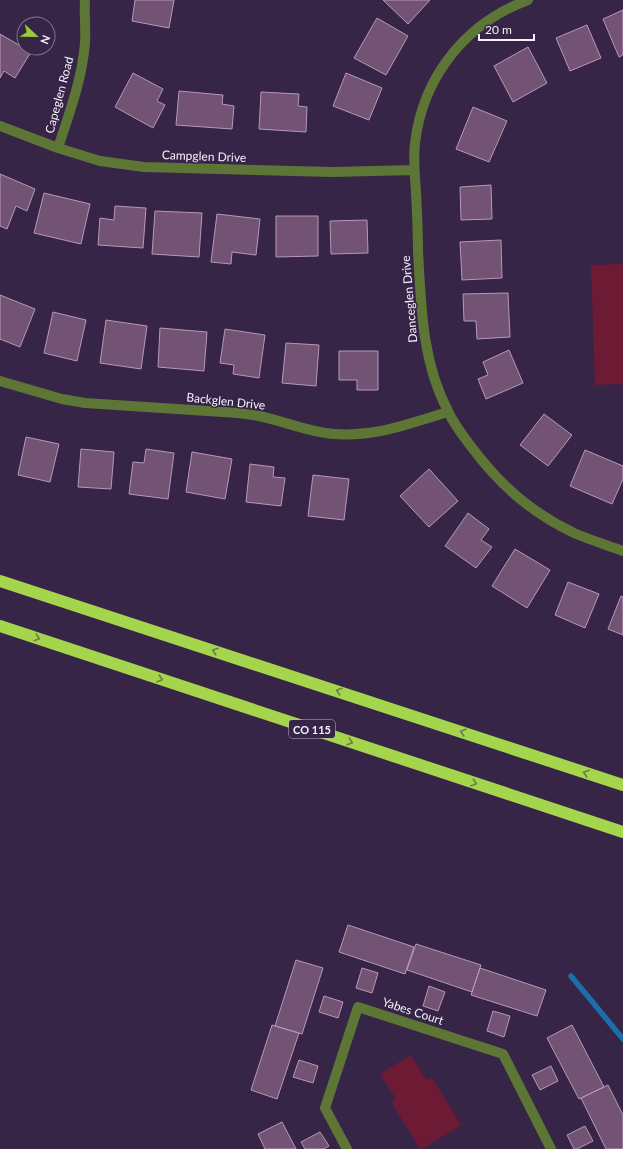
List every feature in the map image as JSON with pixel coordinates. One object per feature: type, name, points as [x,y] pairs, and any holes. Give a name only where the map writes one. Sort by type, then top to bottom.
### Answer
[{"type":"highway","points":[[0,581],[623,785]]},
{"type":"highway","name":"CO 115","points":[[0,626],[623,832]]},
{"type":"street","name":"Capeglen Road","points":[[58,148],[82,65],[85,42],[85,0]]},
{"type":"street","name":"Danceglen Drive","points":[[528,0],[512,6],[488,20],[469,35],[451,54],[437,76],[422,112],[415,142],[414,170],[422,325],[429,358],[438,388],[448,412],[488,469],[508,490],[552,522],[575,533],[623,551]]},
{"type":"street","name":"Campglen Drive","points":[[0,126],[58,148],[100,161],[144,167],[333,172],[414,170]]},
{"type":"street","name":"Backglen Drive","points":[[0,381],[62,399],[85,403],[238,413],[260,416],[310,430],[333,434],[353,435],[379,432],[448,412]]},
{"type":"street","name":"Yabes Court","points":[[346,1149],[325,1108],[358,1007],[503,1054],[551,1149]]},
{"type":"shaded area","points":[[623,264],[623,384],[595,385],[591,265]]},
{"type":"shaded area","points":[[411,1055],[426,1080],[432,1077],[461,1125],[422,1149],[420,1149],[391,1102],[396,1099],[380,1074]]},
{"type":"building","points":[[135,0],[174,0],[169,28],[132,21]]},
{"type":"building","points":[[383,0],[430,0],[408,24]]},
{"type":"building","points":[[623,10],[623,55],[619,57],[603,19]]},
{"type":"building","points":[[377,18],[408,36],[386,75],[354,58]]},
{"type":"building","points":[[587,25],[601,58],[570,71],[556,38]]},
{"type":"building","points":[[0,34],[16,43],[16,56],[29,56],[15,78],[4,71],[0,78]]},
{"type":"building","points":[[528,47],[547,83],[513,102],[494,66]]},
{"type":"building","points":[[133,73],[163,89],[157,101],[165,105],[153,128],[115,107]]},
{"type":"building","points":[[346,73],[382,88],[369,120],[333,106]]},
{"type":"building","points":[[179,91],[223,95],[222,104],[234,106],[232,129],[176,125]]},
{"type":"building","points":[[261,92],[299,94],[298,106],[307,107],[306,132],[259,129]]},
{"type":"building","points":[[473,107],[507,121],[489,162],[456,149]]},
{"type":"building","points":[[0,174],[35,189],[27,211],[16,206],[7,229],[0,226]]},
{"type":"building","points":[[491,185],[492,219],[461,220],[460,187]]},
{"type":"building","points":[[44,193],[90,204],[81,244],[34,233]]},
{"type":"building","points":[[115,206],[146,208],[143,248],[98,245],[100,218],[114,220]]},
{"type":"building","points":[[155,211],[202,213],[199,257],[152,254]]},
{"type":"building","points":[[217,214],[260,219],[256,255],[232,252],[231,264],[211,262]]},
{"type":"building","points":[[276,216],[318,216],[318,256],[276,257]]},
{"type":"building","points":[[367,220],[368,253],[331,254],[330,221]]},
{"type":"building","points":[[501,240],[502,278],[462,280],[460,242]]},
{"type":"building","points":[[508,293],[510,337],[477,339],[476,321],[464,321],[463,294]]},
{"type":"building","points":[[0,295],[35,309],[20,347],[0,339]]},
{"type":"building","points":[[53,312],[86,320],[77,361],[44,353]]},
{"type":"building","points":[[106,320],[147,326],[141,369],[100,363]]},
{"type":"building","points":[[160,328],[207,332],[204,371],[158,367]]},
{"type":"building","points":[[225,329],[265,335],[259,378],[233,374],[234,365],[220,363]]},
{"type":"building","points":[[286,343],[319,345],[316,386],[282,383]]},
{"type":"building","points":[[509,350],[523,383],[486,399],[478,379],[488,375],[483,362]]},
{"type":"building","points":[[339,351],[378,351],[378,390],[357,390],[357,380],[339,380]]},
{"type":"building","points":[[544,414],[572,435],[548,466],[520,445]]},
{"type":"building","points":[[26,437],[59,444],[50,482],[18,475]]},
{"type":"building","points":[[81,449],[114,452],[111,489],[78,487]]},
{"type":"building","points":[[146,449],[174,453],[168,499],[129,494],[133,462],[144,463]]},
{"type":"building","points":[[585,450],[623,466],[623,479],[612,504],[570,486]]},
{"type":"building","points":[[192,452],[232,459],[225,499],[186,492]]},
{"type":"building","points":[[250,464],[274,467],[273,477],[285,478],[281,506],[246,502]]},
{"type":"building","points":[[429,469],[458,501],[429,527],[400,496]]},
{"type":"building","points":[[313,475],[349,479],[344,520],[308,516]]},
{"type":"building","points":[[468,513],[489,529],[481,540],[492,547],[476,568],[445,546]]},
{"type":"building","points":[[515,549],[550,570],[527,608],[492,586]]},
{"type":"building","points":[[568,582],[599,594],[585,628],[555,615]]},
{"type":"building","points":[[621,596],[623,597],[623,635],[608,629]]},
{"type":"building","points":[[348,925],[414,947],[405,974],[339,952]]},
{"type":"building","points":[[416,944],[481,965],[472,992],[407,970]]},
{"type":"building","points":[[296,960],[323,968],[302,1034],[275,1026]]},
{"type":"building","points":[[362,968],[378,973],[372,993],[356,988]]},
{"type":"building","points":[[480,968],[546,990],[537,1016],[471,995]]},
{"type":"building","points":[[429,986],[445,992],[438,1011],[423,1006]]},
{"type":"building","points":[[324,996],[343,1002],[338,1018],[319,1012]]},
{"type":"building","points":[[493,1011],[510,1016],[504,1037],[487,1031]]},
{"type":"building","points":[[272,1025],[299,1033],[277,1099],[251,1090]]},
{"type":"building","points":[[572,1025],[604,1087],[579,1099],[547,1038]]},
{"type":"building","points":[[299,1060],[318,1066],[313,1083],[293,1077]]},
{"type":"building","points":[[551,1066],[558,1081],[540,1090],[532,1075]]},
{"type":"building","points":[[608,1085],[623,1115],[623,1149],[606,1149],[581,1098]]},
{"type":"building","points":[[282,1122],[296,1149],[265,1149],[258,1134]]},
{"type":"building","points":[[585,1126],[593,1141],[574,1149],[567,1135]]},
{"type":"building","points":[[320,1132],[329,1146],[324,1149],[305,1149],[301,1142]]},
{"type":"waterway","points":[[571,976],[623,1039]]}]
